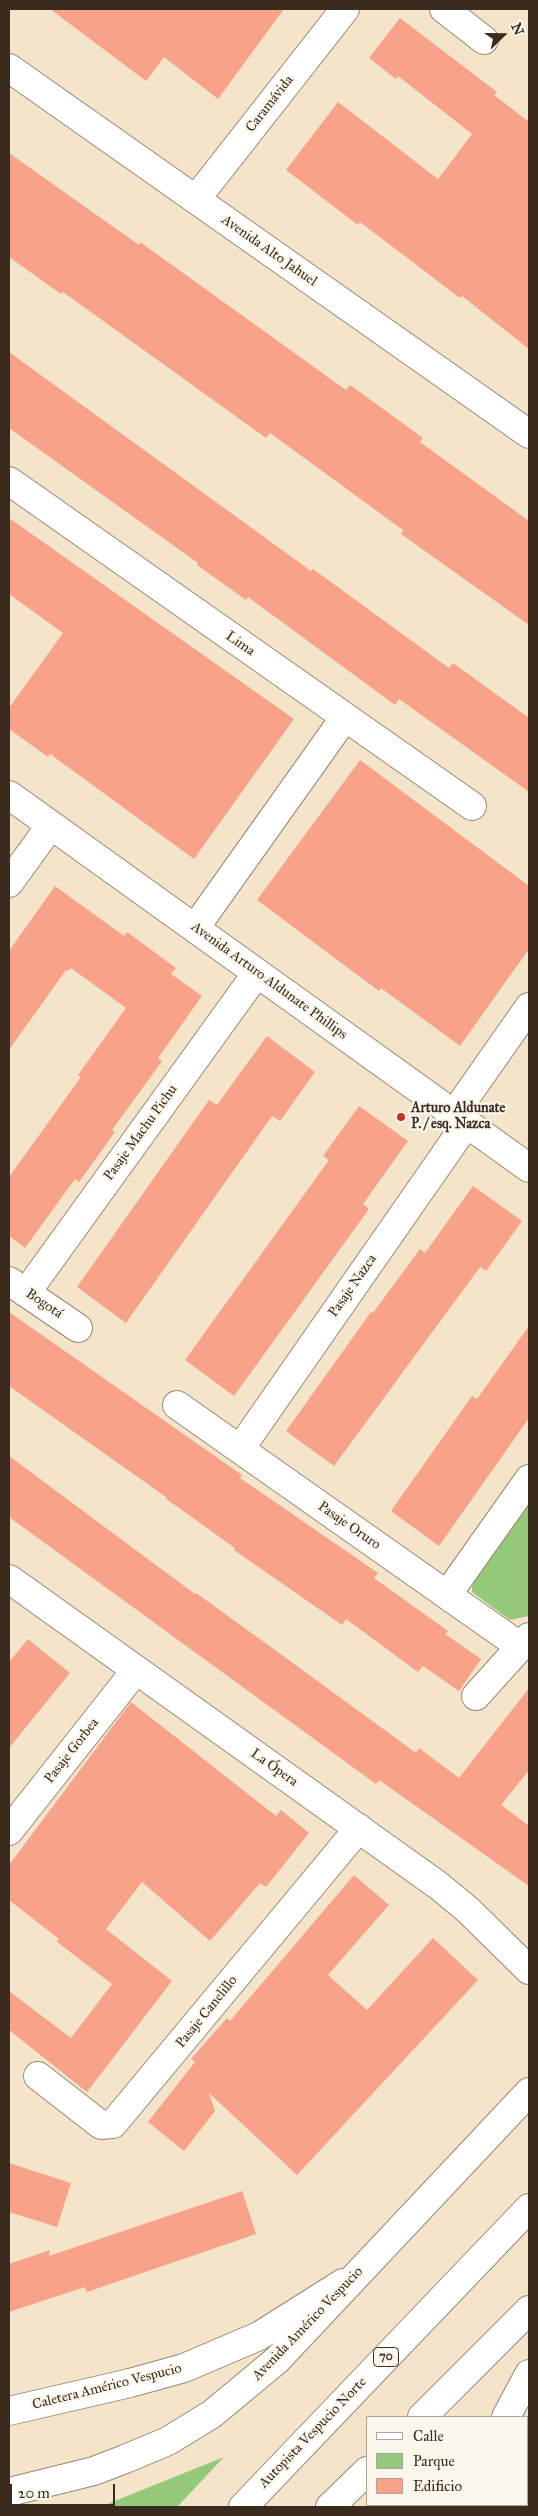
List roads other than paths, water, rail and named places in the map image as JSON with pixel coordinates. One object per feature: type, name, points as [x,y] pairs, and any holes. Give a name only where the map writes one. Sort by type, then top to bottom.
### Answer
[{"type":"main road","name":"Caramávida","points":[[196,199],[345,9]]},
{"type":"main road","points":[[444,9],[484,40]]},
{"type":"main road","name":"Avenida Alto Jahuel","points":[[9,68],[529,434]]},
{"type":"main road","name":"Lima","points":[[9,481],[472,806]]},
{"type":"main road","points":[[195,928],[345,717]]},
{"type":"main road","name":"Avenida Arturo Aldunate Phillips","points":[[9,795],[529,1168]]},
{"type":"main road","points":[[9,883],[51,825]]},
{"type":"main road","name":"Pasaje Machu Pichu","points":[[17,1286],[257,973]]},
{"type":"main road","name":"Pasaje Nazca","points":[[240,1449],[461,1119],[529,1007]]},
{"type":"main road","name":"Bogotá","points":[[17,1286],[78,1328]]},
{"type":"main road","name":"Pasaje Oruro","points":[[177,1405],[447,1595],[525,1642],[476,1696]]},
{"type":"main road","points":[[447,1595],[529,1480]]},
{"type":"main road","name":"La Ópera","points":[[9,1579],[359,1828],[468,1910],[529,1970]]},
{"type":"main road","name":"Pasaje Gorbea","points":[[9,1831],[136,1670]]},
{"type":"main road","name":"Pasaje Canelillo","points":[[38,2076],[101,2125],[113,2124],[359,1828]]},
{"type":"main road","name":"Avenida Américo Vespucio","points":[[9,2492],[94,2471],[126,2460],[168,2441],[212,2414],[277,2360],[529,2092]]},
{"type":"main road","name":"Autopista Vespucio Norte","points":[[243,2507],[529,2208]]},
{"type":"main road","name":"Caletera Américo Vespucio","points":[[9,2411],[160,2376],[220,2354],[259,2336],[361,2271]]},
{"type":"main road","points":[[423,2416],[529,2310]]},
{"type":"main road","points":[[507,2416],[529,2374]]},
{"type":"main road","points":[[330,2507],[366,2472]]},
{"type":"place","name":"Arturo Aldunate P. / esq. Nazca","points":[[401,1117]]}]
